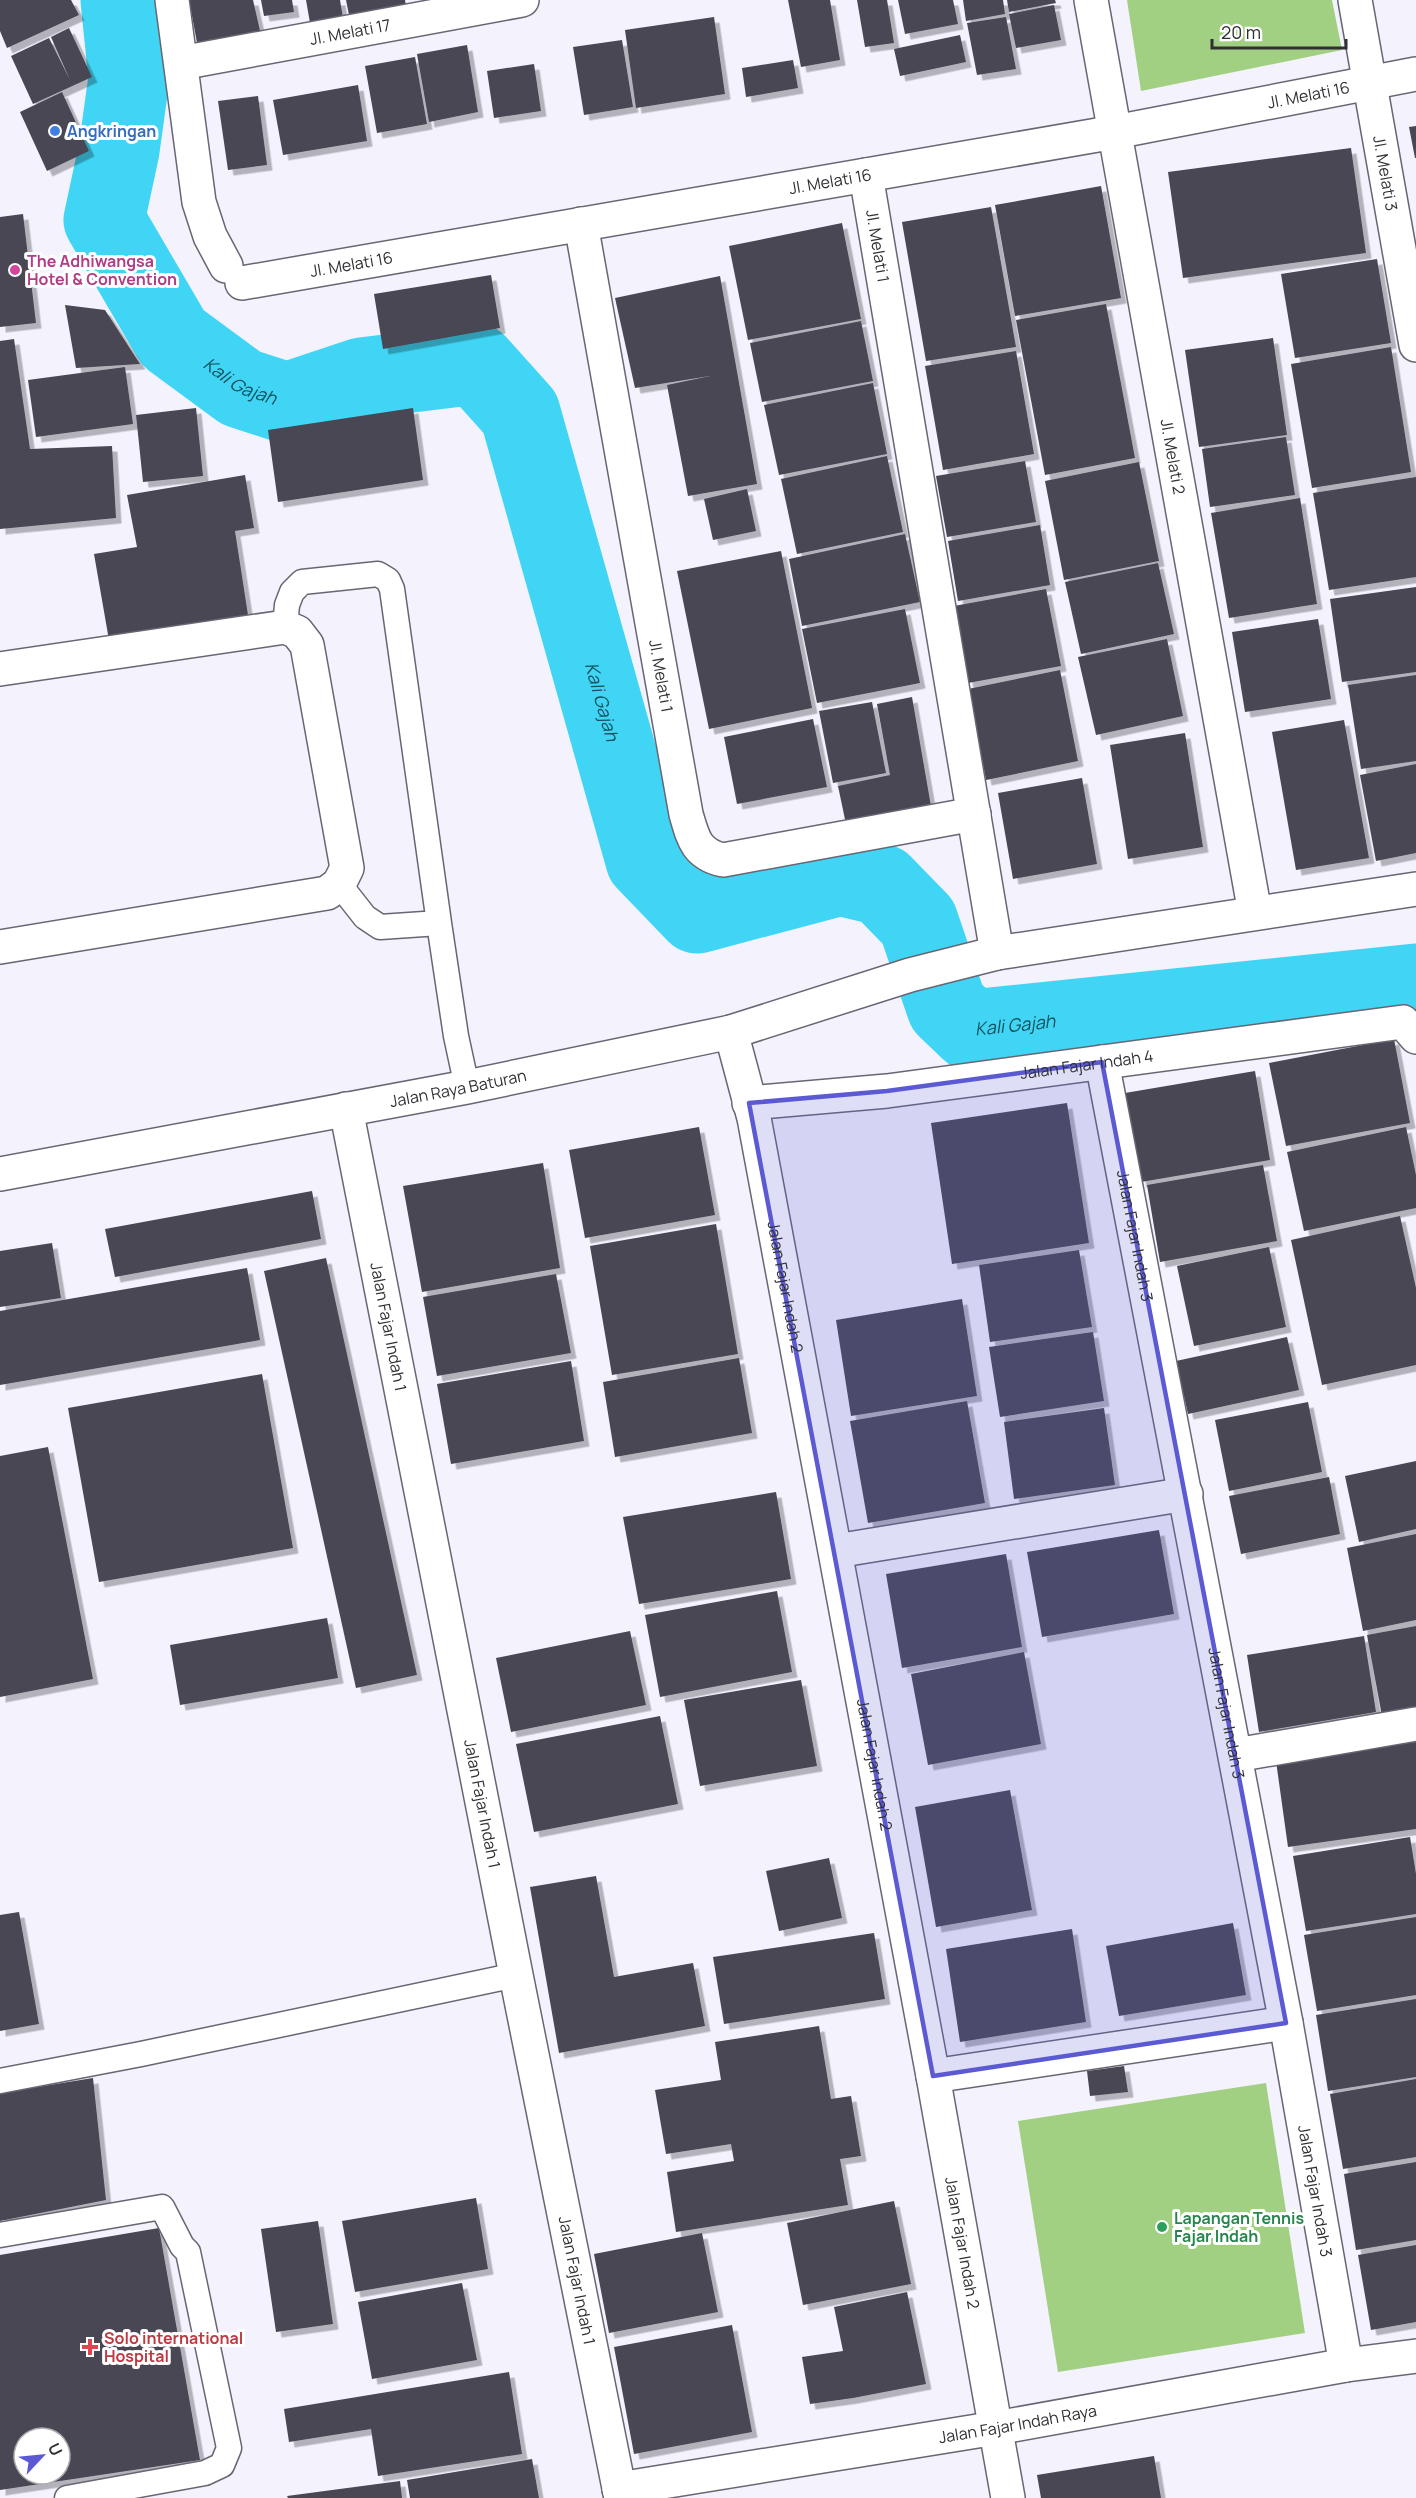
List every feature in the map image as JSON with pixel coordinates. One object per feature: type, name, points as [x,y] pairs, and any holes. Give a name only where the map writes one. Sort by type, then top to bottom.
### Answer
[{"type":"street","points":[[172,0],[181,63]]},
{"type":"street","name":"Jl. Melati 17","points":[[181,63],[522,0]]},
{"type":"street","name":"Jl. Melati 2","points":[[1092,0],[1255,913]]},
{"type":"street","name":"Jl. Melati 3","points":[[1355,0],[1416,345]]},
{"type":"street","name":"Jl. Melati 16","points":[[181,63],[200,202],[210,236],[234,274],[581,224],[1115,132],[1416,74]]},
{"type":"street","name":"Jl. Melati 1","points":[[866,175],[997,952]]},
{"type":"street","name":"Jl. Melati 1","points":[[581,224],[686,814],[695,843],[710,857],[723,860],[974,814]]},
{"type":"street","points":[[0,669],[285,627],[297,632],[307,645],[347,868],[339,885],[327,893],[0,947]]},
{"type":"street","name":"Jalan Raya Baturan","points":[[0,1174],[467,1087],[730,1032],[910,975],[997,952],[1416,889]]},
{"type":"street","name":"Jalan Fajar Indah 4","points":[[749,1103],[888,1091],[1403,1022],[1416,1037]]},
{"type":"street","name":"Jalan Fajar Indah 2","points":[[730,1032],[754,1118],[933,2076],[1008,2498]]},
{"type":"street","name":"Jalan Fajar Indah 3","points":[[1102,1062],[1236,1755],[1346,2365]]},
{"type":"street","name":"Jalan Fajar Indah 1","points":[[346,1109],[620,2493]]},
{"type":"street","points":[[836,1551],[1186,1494]]},
{"type":"street","points":[[1236,1755],[1416,1724]]},
{"type":"street","points":[[933,2076],[1286,2024]]},
{"type":"street","name":"Jalan Fajar Indah Raya","points":[[620,2493],[1346,2365],[1416,2356]]},
{"type":"lane","points":[[285,627],[287,605],[292,592],[302,582],[378,574],[388,580],[392,589],[456,1036],[467,1087]]},
{"type":"lane","points":[[339,885],[365,917],[380,927],[439,923]]},
{"type":"lane","points":[[0,2081],[141,2054],[516,1975]]},
{"type":"lane","points":[[0,2235],[162,2207],[182,2246],[188,2252],[229,2448],[222,2464],[205,2473],[67,2498]]},
{"type":"highlighted area","points":[[1102,1062],[1286,2023],[933,2076],[749,1103],[887,1091]]},
{"type":"green space","points":[[1127,0],[1332,0],[1342,50],[1141,91]]},
{"type":"green space","name":"Lapangan Tennis Fajar Indah","points":[[1266,2083],[1305,2333],[1058,2372],[1018,2121]]},
{"type":"building","points":[[0,0],[71,0],[79,15],[7,48],[0,31]]},
{"type":"building","points":[[189,0],[253,0],[261,35],[198,48]]},
{"type":"building","points":[[261,0],[292,0],[294,12],[264,16]]},
{"type":"building","points":[[306,0],[340,0],[343,18],[310,23]]},
{"type":"building","points":[[346,0],[405,0],[407,11],[350,20]]},
{"type":"building","points":[[788,0],[830,0],[840,60],[801,67]]},
{"type":"building","points":[[857,0],[887,0],[894,43],[865,47]]},
{"type":"building","points":[[898,0],[953,0],[958,24],[905,34]]},
{"type":"building","points":[[963,0],[1003,0],[1005,14],[966,21]]},
{"type":"building","points":[[1007,0],[1055,0],[1056,3],[1009,12]]},
{"type":"building","points":[[1054,5],[1061,40],[1016,48],[1009,14]]},
{"type":"building","points":[[714,17],[725,94],[636,108],[625,30]]},
{"type":"building","points":[[1006,17],[1016,69],[977,75],[967,23]]},
{"type":"building","points":[[69,28],[92,77],[33,104],[11,56],[49,38],[70,80],[51,37]]},
{"type":"building","points":[[960,35],[966,62],[900,76],[894,49]]},
{"type":"building","points":[[622,40],[633,107],[584,115],[573,47]]},
{"type":"building","points":[[467,45],[478,112],[429,122],[417,54]]},
{"type":"building","points":[[415,57],[427,124],[377,133],[365,66]]},
{"type":"building","points":[[793,60],[798,88],[746,97],[742,68]]},
{"type":"building","points":[[534,64],[541,111],[494,118],[487,71]]},
{"type":"building","points":[[358,85],[367,141],[283,155],[273,100]]},
{"type":"building","name":"Angkringan","points":[[62,92],[89,151],[47,171],[20,112]]},
{"type":"building","points":[[258,96],[267,165],[228,170],[218,101]]},
{"type":"building","points":[[1416,126],[1416,158],[1415,158],[1409,127]]},
{"type":"building","points":[[1351,148],[1366,253],[1183,278],[1168,172]]},
{"type":"building","points":[[1101,186],[1121,298],[1015,316],[995,205]]},
{"type":"building","points":[[991,207],[1016,347],[926,361],[902,222]]},
{"type":"building","name":"The Adhiwangsa Hotel & Convention","points":[[23,214],[36,323],[0,327],[0,217]]},
{"type":"building","points":[[842,223],[861,319],[748,340],[729,246]]},
{"type":"building","points":[[1377,259],[1391,343],[1295,358],[1281,274]]},
{"type":"building","points":[[491,275],[500,328],[383,349],[374,294]]},
{"type":"building","points":[[720,276],[757,484],[688,496],[667,385],[710,376],[635,388],[615,298]]},
{"type":"building","points":[[1106,304],[1135,458],[1045,475],[1016,320]]},
{"type":"building","points":[[65,305],[105,310],[140,364],[76,368]]},
{"type":"building","points":[[861,321],[873,381],[762,402],[750,343]]},
{"type":"building","points":[[1273,338],[1287,435],[1199,447],[1185,350]]},
{"type":"building","points":[[14,339],[30,449],[112,446],[116,518],[0,529],[0,341]]},
{"type":"building","points":[[1391,347],[1411,472],[1312,488],[1291,364]]},
{"type":"building","points":[[1016,351],[1034,454],[943,470],[925,366]]},
{"type":"building","points":[[125,367],[133,424],[36,437],[28,380]]},
{"type":"building","points":[[873,383],[887,454],[779,475],[764,405]]},
{"type":"building","points":[[196,408],[203,476],[143,482],[136,415]]},
{"type":"building","points":[[413,408],[423,480],[278,502],[268,430]]},
{"type":"building","points":[[1286,437],[1295,495],[1210,507],[1202,449]]},
{"type":"building","points":[[887,456],[903,532],[797,554],[781,479]]},
{"type":"building","points":[[1025,461],[1036,522],[947,537],[936,476]]},
{"type":"building","points":[[1139,462],[1159,561],[1064,580],[1045,481]]},
{"type":"building","points":[[245,475],[254,528],[235,531],[248,615],[154,640],[110,646],[94,554],[137,547],[127,495]]},
{"type":"building","points":[[1416,477],[1416,577],[1329,590],[1313,493]]},
{"type":"building","points":[[747,489],[756,531],[713,540],[704,499]]},
{"type":"building","points":[[1300,498],[1317,604],[1229,618],[1211,513]]},
{"type":"building","points":[[1040,525],[1050,585],[958,601],[948,541]]},
{"type":"building","points":[[905,534],[920,602],[802,626],[789,559]]},
{"type":"building","points":[[781,551],[812,708],[709,729],[677,571]]},
{"type":"building","points":[[1158,563],[1174,634],[1081,654],[1065,582]]},
{"type":"building","points":[[1416,587],[1416,672],[1342,682],[1330,599]]},
{"type":"building","points":[[1046,589],[1061,666],[968,683],[954,606]]},
{"type":"building","points":[[905,609],[920,683],[817,703],[802,629]]},
{"type":"building","points":[[1318,619],[1331,699],[1245,712],[1232,632]]},
{"type":"building","points":[[1167,639],[1183,716],[1096,735],[1078,657]]},
{"type":"building","points":[[1060,670],[1078,761],[986,780],[968,689]]},
{"type":"building","points":[[1416,675],[1416,761],[1361,769],[1348,685]]},
{"type":"building","points":[[912,697],[932,812],[847,829],[838,786],[890,775],[877,704]]},
{"type":"building","points":[[872,702],[886,773],[833,783],[819,711]]},
{"type":"building","points":[[813,719],[827,787],[737,804],[724,737]]},
{"type":"building","points":[[1344,720],[1369,858],[1296,870],[1272,732]]},
{"type":"building","points":[[1185,733],[1203,847],[1128,859],[1110,745]]},
{"type":"building","points":[[1416,764],[1416,853],[1376,861],[1360,775]]},
{"type":"building","points":[[1082,778],[1097,864],[1013,879],[998,793]]},
{"type":"building","points":[[1394,1039],[1410,1123],[1286,1146],[1269,1063]]},
{"type":"building","points":[[1255,1071],[1270,1160],[1141,1182],[1125,1093]]},
{"type":"building","points":[[1067,1103],[1089,1243],[952,1264],[931,1123]]},
{"type":"building","points":[[699,1127],[715,1215],[585,1238],[569,1150]]},
{"type":"building","points":[[1406,1127],[1416,1175],[1416,1208],[1304,1231],[1287,1152]]},
{"type":"building","points":[[543,1163],[560,1268],[422,1292],[403,1186]]},
{"type":"building","points":[[1263,1165],[1277,1241],[1160,1262],[1147,1185]]},
{"type":"building","points":[[312,1191],[321,1239],[115,1277],[105,1229]]},
{"type":"building","points":[[1400,1216],[1416,1288],[1416,1365],[1322,1385],[1291,1240]]},
{"type":"building","points":[[716,1224],[738,1354],[612,1375],[590,1246]]},
{"type":"building","points":[[52,1243],[61,1298],[0,1307],[0,1251]]},
{"type":"building","points":[[1269,1247],[1286,1327],[1194,1346],[1177,1266]]},
{"type":"building","points":[[1079,1250],[1092,1327],[990,1342],[979,1265]]},
{"type":"building","points":[[326,1258],[417,1675],[356,1688],[264,1271]]},
{"type":"building","points":[[247,1268],[260,1340],[0,1385],[0,1311]]},
{"type":"building","points":[[556,1274],[571,1353],[437,1376],[423,1297]]},
{"type":"building","points":[[962,1299],[977,1396],[851,1416],[836,1320]]},
{"type":"building","points":[[1093,1332],[1104,1401],[1000,1417],[989,1347]]},
{"type":"building","points":[[1287,1337],[1299,1390],[1188,1414],[1176,1361]]},
{"type":"building","points":[[739,1358],[752,1433],[615,1457],[603,1382]]},
{"type":"building","points":[[571,1361],[584,1441],[451,1464],[437,1384]]},
{"type":"building","points":[[262,1374],[293,1548],[99,1582],[68,1408]]},
{"type":"building","points":[[967,1401],[985,1503],[868,1523],[850,1421]]},
{"type":"building","points":[[1308,1402],[1322,1472],[1229,1491],[1215,1420]]},
{"type":"building","points":[[1104,1408],[1115,1485],[1014,1499],[1004,1422]]},
{"type":"building","points":[[48,1447],[93,1679],[0,1697],[0,1456]]},
{"type":"building","points":[[1416,1461],[1416,1529],[1359,1542],[1345,1476]]},
{"type":"building","points":[[1329,1477],[1340,1534],[1241,1554],[1229,1496]]},
{"type":"building","points":[[776,1492],[791,1579],[639,1604],[623,1517]]},
{"type":"building","points":[[1159,1530],[1174,1614],[1042,1637],[1027,1552]]},
{"type":"building","points":[[1416,1534],[1416,1620],[1363,1631],[1347,1548]]},
{"type":"building","points":[[1006,1554],[1022,1647],[902,1668],[886,1574]]},
{"type":"building","points":[[777,1591],[792,1672],[660,1697],[645,1615]]},
{"type":"building","points":[[327,1618],[338,1678],[180,1705],[170,1645]]},
{"type":"building","points":[[1416,1626],[1416,1711],[1382,1716],[1367,1635]]},
{"type":"building","points":[[630,1631],[646,1705],[511,1732],[496,1658]]},
{"type":"building","points":[[1364,1636],[1376,1712],[1259,1732],[1247,1655]]},
{"type":"building","points":[[1024,1652],[1041,1744],[928,1765],[911,1674]]},
{"type":"building","points":[[801,1680],[817,1766],[700,1786],[684,1700]]},
{"type":"building","points":[[660,1716],[678,1804],[534,1832],[516,1744]]},
{"type":"building","points":[[1416,1742],[1416,1829],[1288,1847],[1276,1761]]},
{"type":"building","points":[[1010,1790],[1032,1910],[936,1927],[915,1807]]},
{"type":"building","points":[[1410,1837],[1416,1874],[1416,1914],[1306,1931],[1293,1856]]},
{"type":"building","points":[[829,1858],[842,1918],[779,1931],[766,1871]]},
{"type":"building","points":[[596,1876],[614,1977],[693,1963],[705,2026],[559,2053],[530,1887]]},
{"type":"building","points":[[19,1912],[39,2024],[0,2031],[0,1915]]},
{"type":"building","points":[[1416,1917],[1416,1995],[1317,2011],[1304,1935]]},
{"type":"building","points":[[1233,1923],[1246,1995],[1119,2016],[1106,1946]]},
{"type":"building","points":[[1072,1929],[1086,2022],[960,2042],[946,1949]]},
{"type":"building","points":[[874,1933],[885,1999],[724,2024],[713,1957]]},
{"type":"building","points":[[1416,1999],[1416,2077],[1328,2091],[1316,2015]]},
{"type":"building","points":[[819,2026],[831,2099],[851,2096],[861,2156],[840,2159],[848,2205],[676,2232],[667,2172],[734,2161],[731,2144],[666,2154],[655,2090],[721,2080],[715,2042]]},
{"type":"building","points":[[1124,2066],[1128,2092],[1090,2096],[1087,2071]]},
{"type":"building","points":[[93,2078],[106,2200],[0,2221],[0,2093]]},
{"type":"building","points":[[1416,2079],[1416,2157],[1343,2169],[1330,2094]]},
{"type":"building","points":[[1416,2162],[1416,2240],[1356,2250],[1344,2174]]},
{"type":"building","points":[[476,2198],[488,2269],[355,2292],[342,2221]]},
{"type":"building","points":[[894,2201],[911,2284],[803,2305],[787,2223]]},
{"type":"building","points":[[318,2221],[333,2324],[276,2332],[261,2229]]},
{"type":"building","name":"Solo international Hospital","points":[[159,2228],[200,2460],[72,2479],[72,2426],[12,2426],[12,2486],[27,2486],[0,2490],[0,2255]]},
{"type":"building","points":[[702,2233],[718,2312],[609,2333],[594,2254]]},
{"type":"building","points":[[1416,2245],[1416,2322],[1371,2330],[1358,2255]]},
{"type":"building","points":[[462,2283],[477,2360],[372,2379],[358,2302]]},
{"type":"building","points":[[907,2292],[926,2384],[810,2404],[802,2357],[843,2351],[834,2307]]},
{"type":"building","points":[[732,2325],[752,2432],[634,2454],[614,2347]]},
{"type":"building","points":[[509,2372],[522,2454],[378,2476],[371,2429],[289,2442],[284,2409]]},
{"type":"building","points":[[1154,2456],[1161,2498],[1041,2498],[1037,2475]]},
{"type":"building","points":[[532,2459],[539,2498],[410,2498],[407,2480]]},
{"type":"building","points":[[400,2481],[402,2498],[288,2498],[287,2496]]},
{"type":"waterway","name":"Kali Gajah","points":[[121,0],[129,78],[119,150],[104,220],[173,338],[241,388],[287,403],[362,378],[476,364],[520,413],[646,860],[697,913],[840,875],[882,885],[918,922],[947,1007],[971,1030],[1416,984]]},
{"type":"place","name":"Angkringan","points":[[55,131]]},
{"type":"place","name":"The Adhiwangsa Hotel & Convention","points":[[15,270]]},
{"type":"place","name":"Lapangan Tennis Fajar Indah","points":[[1162,2227]]},
{"type":"place","name":"Solo international Hospital","points":[[90,2347]]}]
